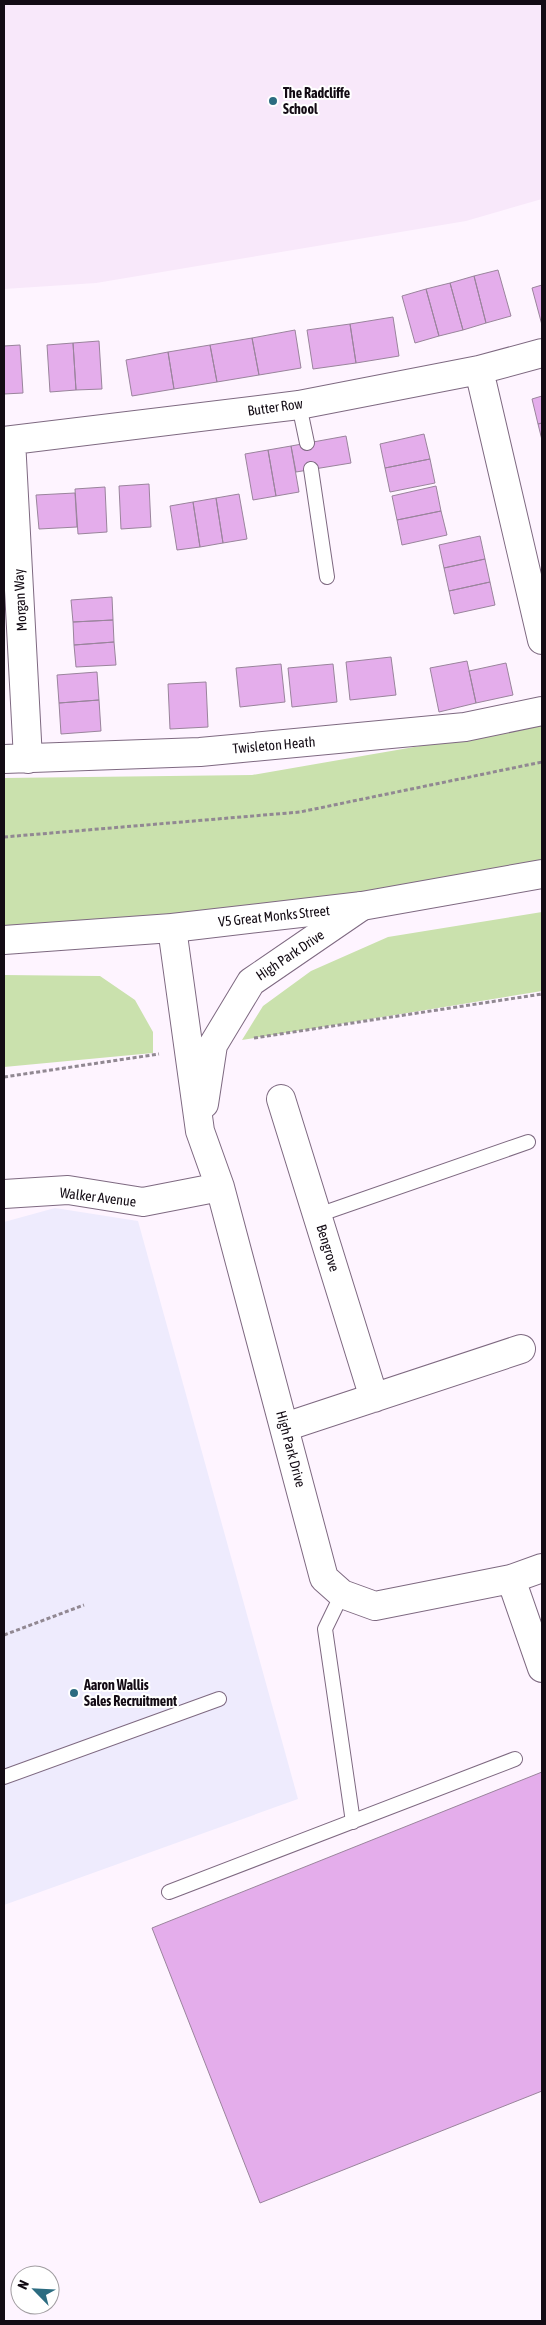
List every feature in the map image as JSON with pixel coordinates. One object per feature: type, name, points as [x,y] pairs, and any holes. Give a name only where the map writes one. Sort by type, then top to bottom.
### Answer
[{"type":"street","name":"Butter Row","points":[[8,440],[299,405],[479,370],[542,353]]},
{"type":"street","points":[[479,370],[542,640]]},
{"type":"street","name":"Morgan Way","points":[[8,440],[16,759]]},
{"type":"street","name":"Twisleton Heath","points":[[16,759],[200,752],[465,727],[542,711]]},
{"type":"street","name":"V5 Great Monks Street","points":[[4,940],[172,928],[362,906],[542,874]]},
{"type":"street","name":"High Park Drive","points":[[200,1047],[251,982],[362,906]]},
{"type":"street","name":"High Park Drive","points":[[172,928],[200,1047],[200,1131],[220,1187],[324,1578],[342,1594],[375,1606],[510,1579],[542,1568]]},
{"type":"street","name":"Bengrove","points":[[281,1099],[374,1398]]},
{"type":"street","name":"Walker Avenue","points":[[4,1194],[68,1190],[143,1202],[220,1187]]},
{"type":"street","points":[[285,1427],[521,1349]]},
{"type":"street","points":[[510,1579],[542,1668]]},
{"type":"lane","points":[[299,405],[307,443]]},
{"type":"lane","points":[[311,469],[327,577]]},
{"type":"lane","points":[[318,1214],[528,1142]]},
{"type":"lane","points":[[342,1594],[325,1629],[353,1822]]},
{"type":"lane","points":[[4,1777],[220,1699]]},
{"type":"lane","points":[[169,1892],[515,1759]]},
{"type":"path","points":[[4,837],[300,812],[542,762]]},
{"type":"path","points":[[4,1077],[542,994]]},
{"type":"path","points":[[4,1635],[84,1605]]},
{"type":"shaded area","name":"The Radcliffe School","points":[[4,4],[542,4],[542,199],[466,221],[96,283],[4,289]]},
{"type":"shaded area","points":[[55,1208],[138,1221],[298,1799],[4,1905],[4,1222]]},
{"type":"green space","points":[[542,725],[542,868],[184,916],[4,926],[4,778],[252,775]]},
{"type":"green space","points":[[542,912],[542,991],[242,1040],[263,1006],[311,971],[388,937]]},
{"type":"green space","points":[[4,975],[100,976],[135,1000],[153,1032],[153,1053],[4,1067]]},
{"type":"building","points":[[498,270],[511,316],[486,323],[474,276]]},
{"type":"building","points":[[474,276],[486,323],[463,330],[450,283]]},
{"type":"building","points":[[450,283],[463,330],[439,336],[426,289]]},
{"type":"building","points":[[542,285],[542,325],[532,288]]},
{"type":"building","points":[[426,289],[439,336],[415,343],[402,296]]},
{"type":"building","points":[[393,317],[399,356],[356,363],[350,324]]},
{"type":"building","points":[[350,324],[356,363],[313,369],[307,330]]},
{"type":"building","points":[[295,330],[301,368],[259,375],[252,338]]},
{"type":"building","points":[[252,338],[259,375],[217,382],[210,345]]},
{"type":"building","points":[[99,341],[102,389],[76,390],[73,343]]},
{"type":"building","points":[[73,343],[76,390],[50,392],[47,345]]},
{"type":"building","points":[[20,345],[23,393],[4,394],[4,346]]},
{"type":"building","points":[[210,345],[217,382],[174,389],[168,352]]},
{"type":"building","points":[[168,352],[174,389],[132,396],[126,360]]},
{"type":"building","points":[[542,396],[542,423],[538,424],[532,399]]},
{"type":"building","points":[[542,423],[542,440],[538,424]]},
{"type":"building","points":[[424,434],[430,459],[385,468],[380,444]]},
{"type":"building","points":[[346,436],[351,463],[296,472],[291,446]]},
{"type":"building","points":[[291,446],[299,492],[276,496],[268,450]]},
{"type":"building","points":[[268,450],[276,496],[253,500],[245,454]]},
{"type":"building","points":[[430,459],[435,483],[390,492],[385,468]]},
{"type":"building","points":[[149,484],[151,527],[121,529],[119,486]]},
{"type":"building","points":[[436,486],[441,511],[397,520],[392,496]]},
{"type":"building","points":[[105,487],[107,532],[78,534],[75,489]]},
{"type":"building","points":[[75,493],[77,527],[39,529],[36,495]]},
{"type":"building","points":[[239,494],[247,539],[223,543],[216,498]]},
{"type":"building","points":[[216,498],[223,543],[200,547],[193,502]]},
{"type":"building","points":[[193,502],[200,547],[177,550],[170,506]]},
{"type":"building","points":[[441,511],[447,535],[402,545],[397,520]]},
{"type":"building","points":[[480,536],[485,559],[444,568],[439,545]]},
{"type":"building","points":[[485,559],[490,582],[449,591],[444,568]]},
{"type":"building","points":[[490,582],[495,605],[454,614],[449,591]]},
{"type":"building","points":[[112,597],[113,620],[73,622],[71,600]]},
{"type":"building","points":[[113,620],[114,642],[74,645],[73,622]]},
{"type":"building","points":[[114,642],[116,665],[76,667],[74,645]]},
{"type":"building","points":[[391,657],[396,695],[350,700],[346,662]]},
{"type":"building","points":[[467,661],[476,703],[439,712],[430,668]]},
{"type":"building","points":[[506,663],[513,695],[476,703],[469,671]]},
{"type":"building","points":[[281,664],[285,702],[240,707],[236,668]]},
{"type":"building","points":[[333,664],[337,702],[292,707],[288,668]]},
{"type":"building","points":[[97,672],[99,700],[59,703],[57,675]]},
{"type":"building","points":[[206,682],[208,727],[170,729],[168,684]]},
{"type":"building","points":[[99,700],[101,731],[61,734],[59,703]]},
{"type":"building","points":[[542,1772],[542,2091],[260,2203],[152,1928]]},
{"type":"place","name":"The Radcliffe School","points":[[273,101]]},
{"type":"place","name":"Aaron Wallis Sales Recruitment","points":[[74,1693]]}]
